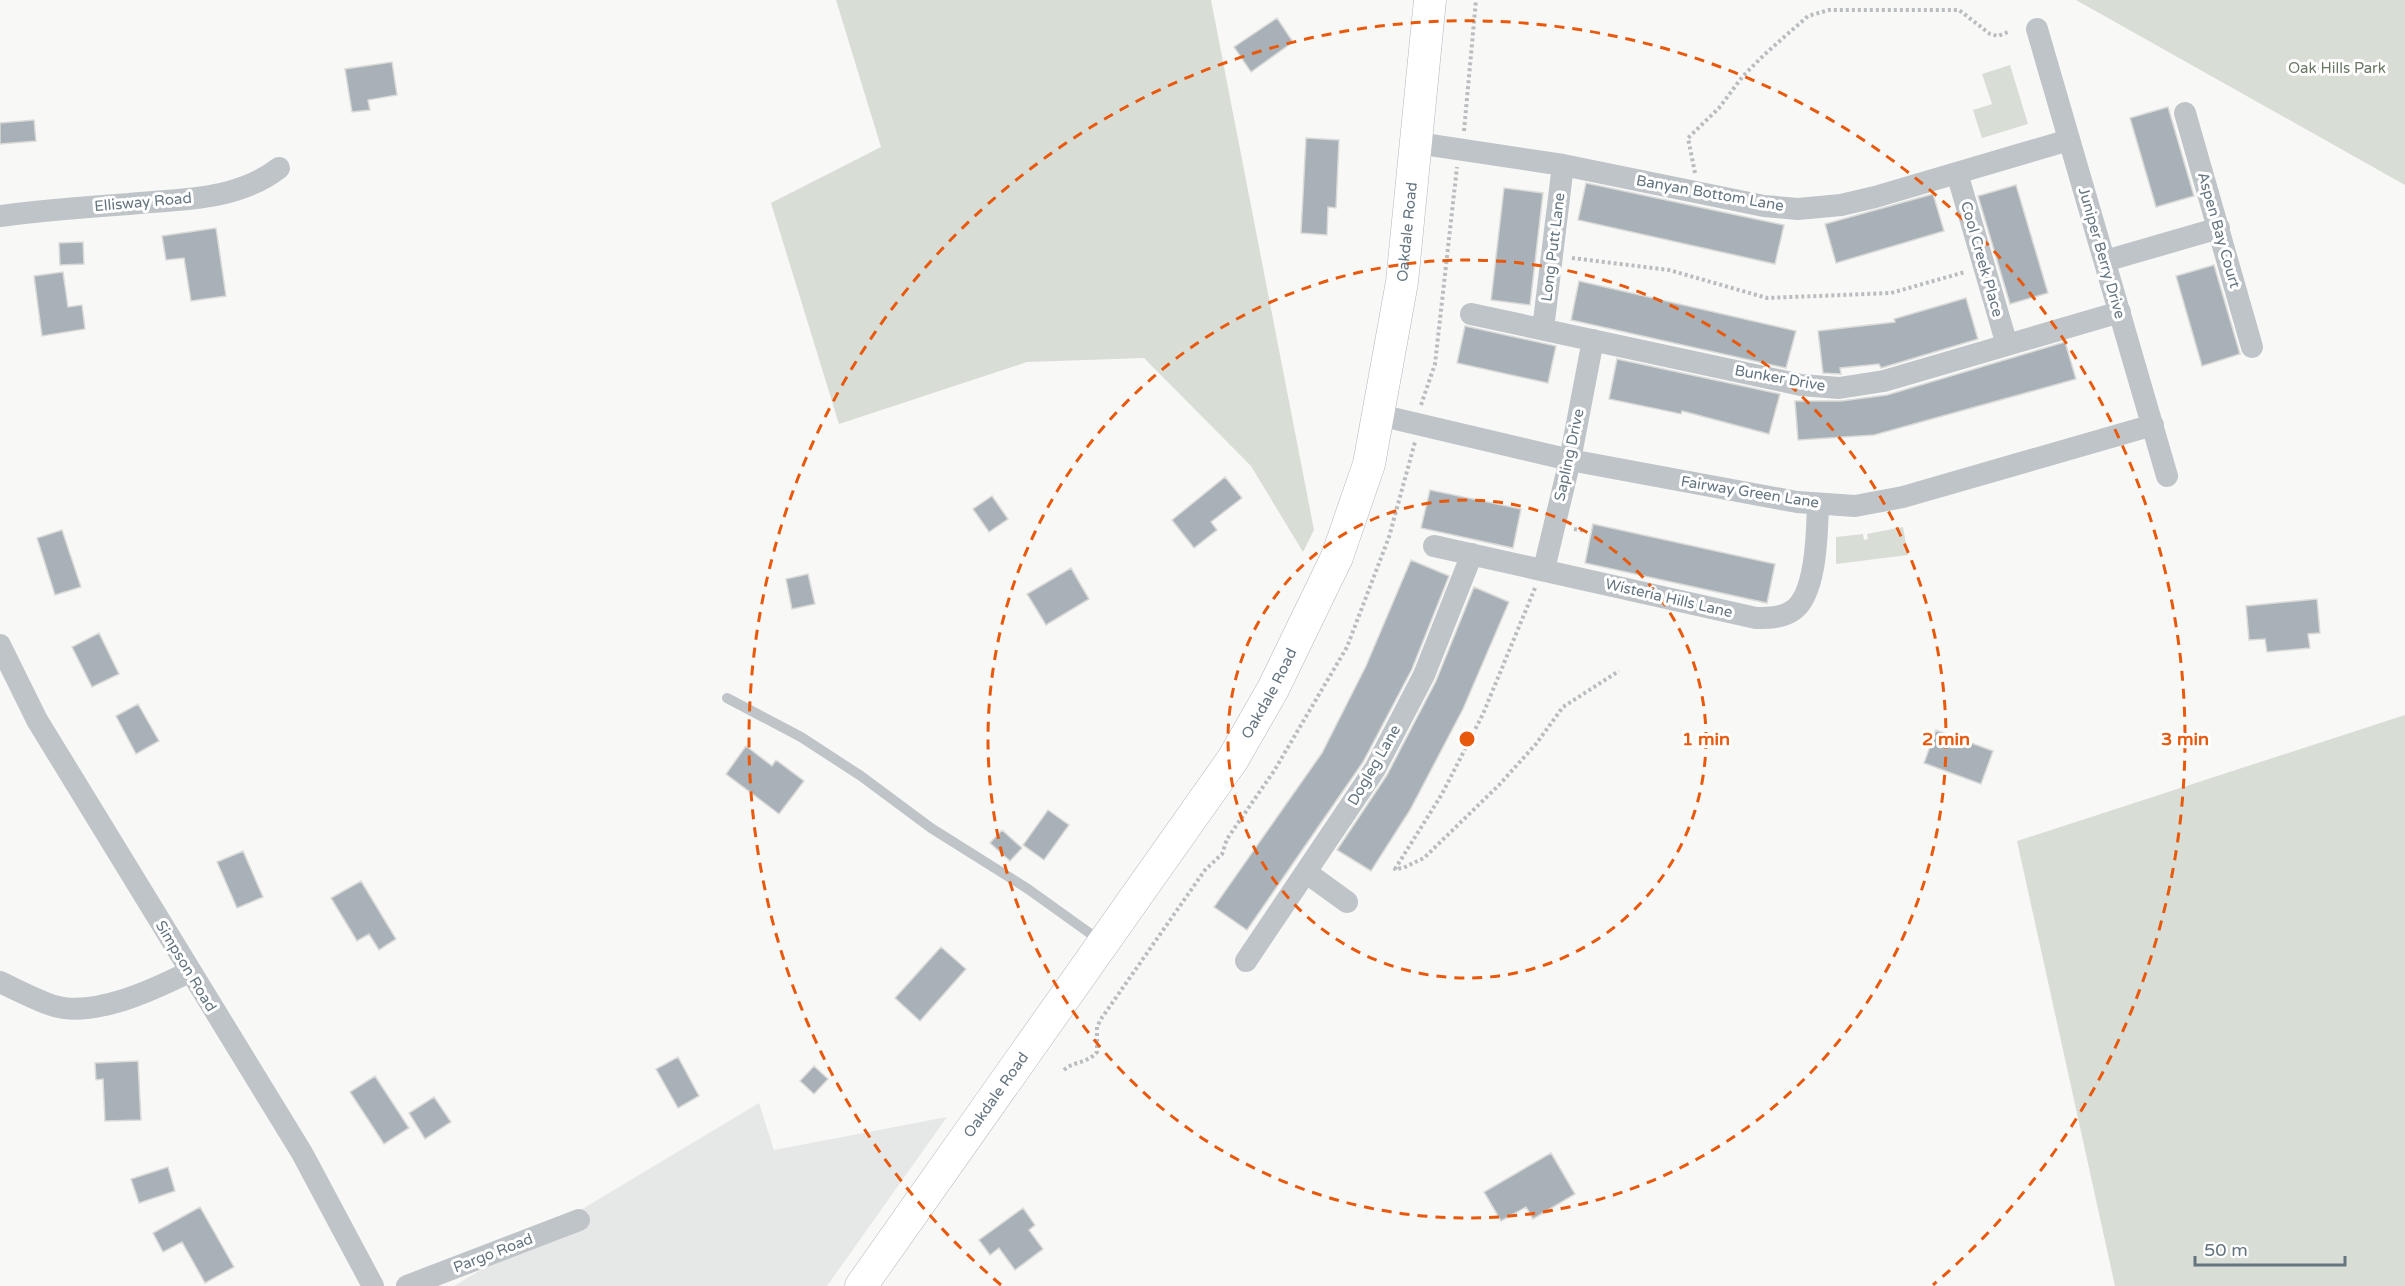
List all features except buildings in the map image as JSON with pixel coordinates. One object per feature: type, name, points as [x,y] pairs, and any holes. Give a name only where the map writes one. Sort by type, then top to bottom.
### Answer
[{"type":"main road","name":"Oakdale Road","points":[[861,1286],[1105,944],[1233,759],[1273,689],[1337,557],[1369,464],[1380,415],[1402,282],[1430,0]]},
{"type":"street","name":"Juniper Berry Drive","points":[[2037,29],[2167,476]]},
{"type":"street","name":"Aspen Bay Court","points":[[2185,113],[2252,347]]},
{"type":"street","name":"Banyan Bottom Lane","points":[[1417,143],[1563,165],[1764,206],[1798,209],[1841,205],[1875,197],[2069,140]]},
{"type":"street","name":"Long Putt Lane","points":[[1543,329],[1563,165]]},
{"type":"street","name":"Ellisway Road","points":[[0,216],[197,198],[258,183],[279,168]]},
{"type":"street","name":"Cool Creek Place","points":[[1957,173],[2007,345]]},
{"type":"street","points":[[2105,261],[2219,228]]},
{"type":"street","name":"Bunker Drive","points":[[1471,314],[1801,385],[1839,388],[1884,381],[2120,312]]},
{"type":"street","name":"Sapling Drive","points":[[1540,577],[1570,460],[1593,340]]},
{"type":"street","name":"Fairway Green Lane","points":[[1380,415],[1570,460],[1797,502],[1855,506],[1903,496],[2153,425]]},
{"type":"street","name":"Wisteria Hills Lane","points":[[1434,546],[1472,554],[1540,577],[1756,618],[1778,617],[1794,610],[1804,598],[1817,536],[1818,504]]},
{"type":"street","name":"Dogleg Lane","points":[[1246,961],[1375,769],[1424,675],[1472,554]]},
{"type":"street","name":"Simpson Road","points":[[1,648],[37,720],[189,972],[302,1153],[373,1286]]},
{"type":"street","points":[[1307,873],[1347,902]]},
{"type":"street","points":[[0,982],[53,1006],[92,1008],[142,995],[189,972]]},
{"type":"street","name":"Pargo Road","points":[[407,1286],[579,1220]]},
{"type":"lane","points":[[727,698],[801,737],[861,776],[931,828],[1028,889],[1105,944]]},
{"type":"path","points":[[1421,407],[1435,364],[1476,0]]},
{"type":"path","points":[[1698,176],[1688,138],[1719,108],[1753,66],[1814,12],[1959,10],[1990,34],[1998,36],[2008,32]]},
{"type":"path","points":[[1562,257],[1669,270],[1767,298],[1891,292],[1973,270]]},
{"type":"path","points":[[1064,1070],[1092,1058],[1097,1052],[1097,1027],[1101,1019],[1205,870],[1221,854],[1227,839],[1274,771],[1347,646],[1389,537],[1416,438]]},
{"type":"path","points":[[1540,577],[1483,714],[1442,794],[1395,869],[1414,864],[1424,858],[1499,785],[1536,744],[1563,707],[1619,671]]},
{"type":"shaded area","points":[[759,1103],[774,1150],[947,1117],[827,1286],[454,1286]]},
{"type":"green space","points":[[836,0],[1211,0],[1314,530],[1303,552],[1251,466],[1144,358],[1027,362],[839,424],[771,203],[881,147]]},
{"type":"green space","name":"Oak Hills Park","points":[[2076,0],[2405,0],[2405,185]]},
{"type":"green space","points":[[2010,65],[2028,124],[1982,138],[1973,110],[1992,104],[1982,74]]},
{"type":"green space","points":[[1903,527],[1908,555],[1836,564],[1836,537],[1863,534],[1864,540],[1868,539],[1867,534]]},
{"type":"green space","points":[[2405,715],[2405,1286],[2115,1286],[2017,841]]}]
